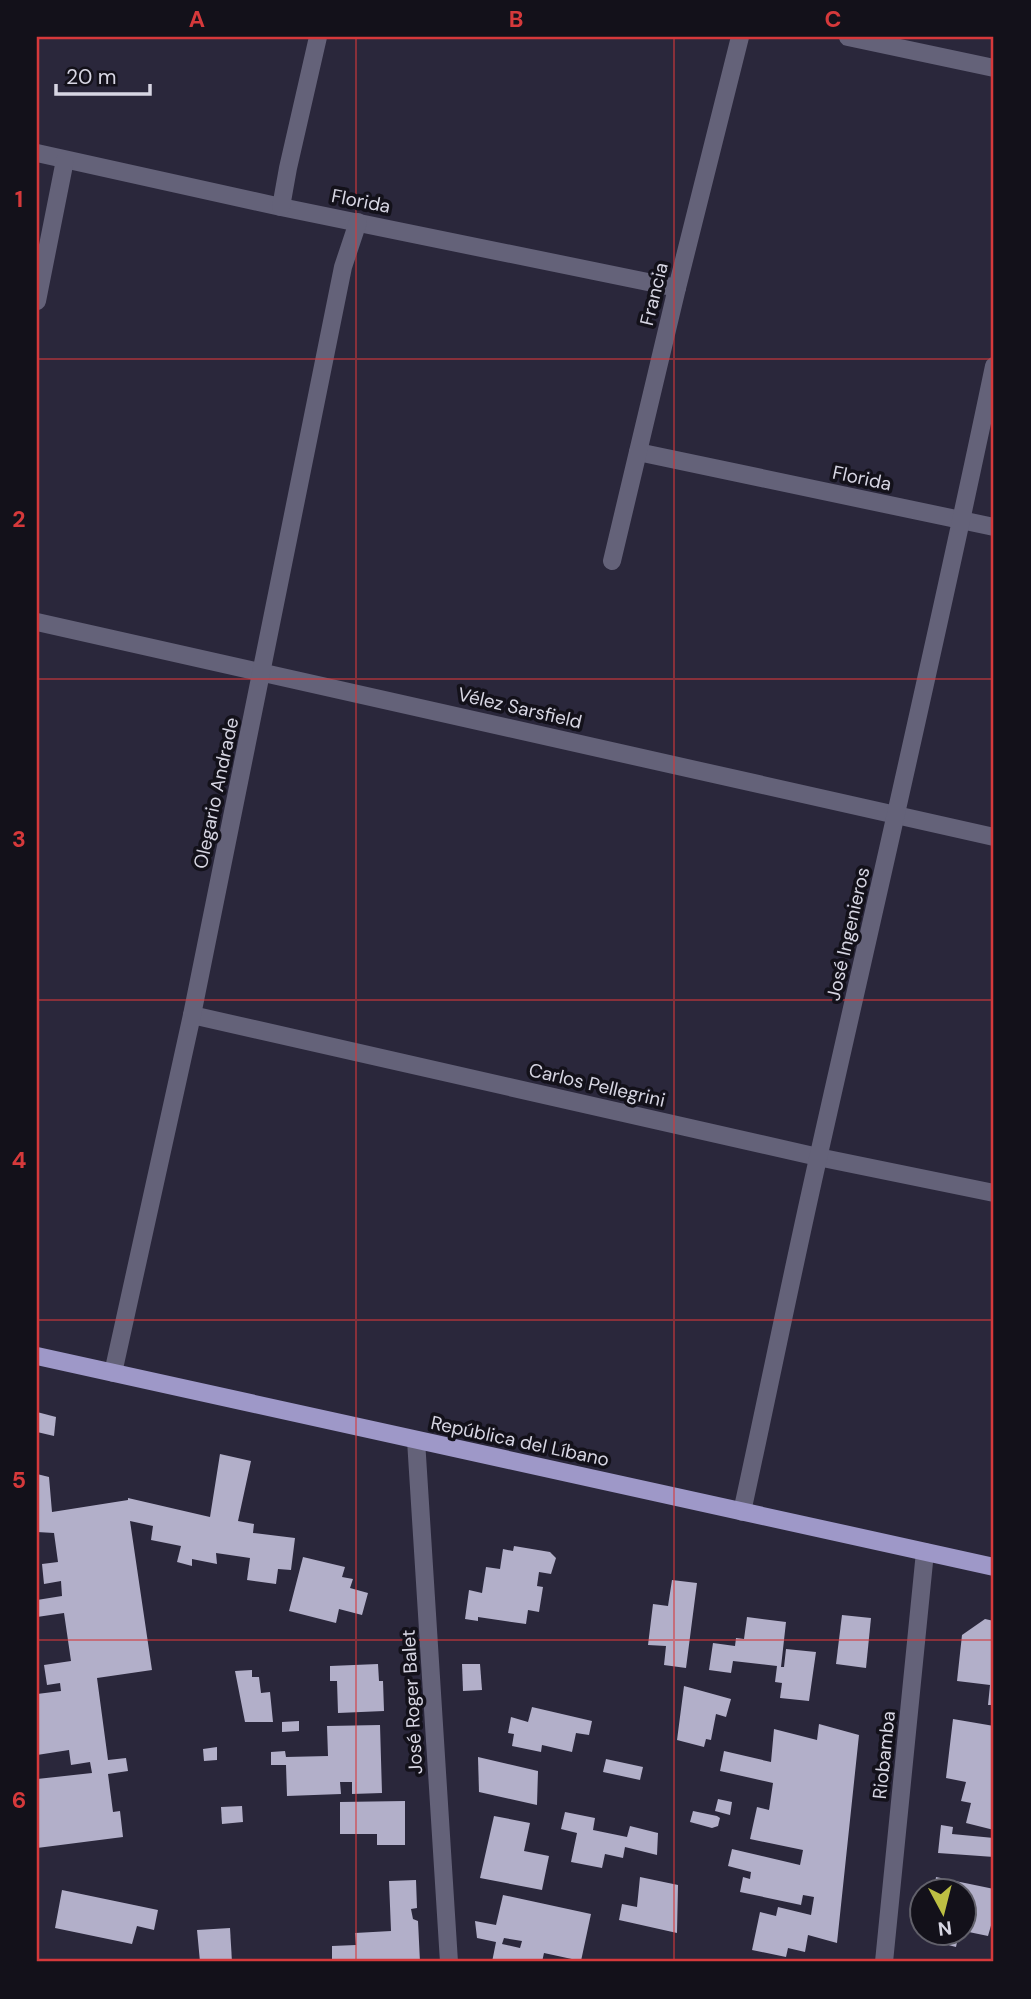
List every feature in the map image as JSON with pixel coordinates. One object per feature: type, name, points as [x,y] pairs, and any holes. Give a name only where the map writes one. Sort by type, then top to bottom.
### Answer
[{"type":"main road","name":"República del Líbano","points":[[37,1356],[994,1567]]},
{"type":"street","points":[[281,207],[318,37]]},
{"type":"street","name":"Francia","points":[[612,561],[740,37]]},
{"type":"street","points":[[848,37],[994,68]]},
{"type":"street","name":"Florida","points":[[37,153],[281,207],[677,288]]},
{"type":"street","points":[[37,301],[65,160]]},
{"type":"street","name":"Olegario Andrade","points":[[113,1373],[192,1014],[343,267],[358,222]]},
{"type":"street","name":"José Ingenieros","points":[[742,1512],[994,366]]},
{"type":"street","name":"Florida","points":[[638,452],[994,527]]},
{"type":"street","name":"Vélez Sarsfield","points":[[37,622],[994,837]]},
{"type":"street","name":"Carlos Pellegrini","points":[[192,1014],[818,1157],[994,1193]]},
{"type":"street","name":"José Roger Balet","points":[[416,1440],[449,1962]]},
{"type":"street","name":"Riobamba","points":[[884,1962],[925,1552]]},
{"type":"building","points":[[37,1412],[56,1417],[54,1436],[37,1432]]},
{"type":"building","points":[[220,1454],[251,1461],[238,1521],[254,1524],[253,1533],[295,1538],[291,1570],[278,1569],[276,1584],[247,1580],[250,1558],[216,1553],[217,1564],[192,1559],[192,1566],[177,1562],[181,1546],[151,1540],[153,1526],[130,1521],[152,1670],[97,1678],[108,1760],[126,1758],[128,1771],[108,1774],[113,1812],[120,1811],[123,1837],[37,1848],[37,1779],[92,1773],[90,1762],[71,1765],[69,1750],[37,1755],[37,1694],[61,1691],[60,1683],[47,1685],[44,1665],[71,1661],[64,1613],[37,1617],[37,1600],[62,1596],[61,1581],[44,1584],[42,1564],[58,1562],[54,1533],[37,1532],[37,1474],[49,1477],[52,1512],[128,1498],[210,1517]]},
{"type":"building","points":[[514,1546],[550,1552],[556,1558],[551,1574],[539,1572],[537,1586],[543,1587],[539,1612],[528,1610],[526,1624],[478,1617],[478,1621],[465,1619],[469,1590],[482,1593],[486,1567],[500,1569],[503,1549],[513,1551]]},
{"type":"building","points":[[303,1557],[345,1567],[342,1577],[353,1579],[350,1588],[368,1593],[362,1615],[339,1609],[336,1623],[289,1611]]},
{"type":"building","points":[[672,1580],[697,1583],[686,1668],[664,1665],[666,1646],[648,1645],[653,1604],[668,1606]]},
{"type":"building","points":[[842,1615],[871,1618],[866,1668],[836,1664]]},
{"type":"building","points":[[747,1617],[786,1622],[781,1667],[784,1667],[786,1649],[816,1652],[809,1701],[780,1698],[782,1683],[775,1682],[777,1666],[733,1661],[731,1673],[709,1670],[713,1643],[735,1646],[736,1638],[744,1639]]},
{"type":"building","points":[[985,1619],[994,1621],[994,1705],[988,1705],[990,1685],[957,1681],[962,1635]]},
{"type":"building","points":[[378,1664],[379,1681],[383,1681],[384,1711],[338,1713],[337,1681],[330,1681],[330,1666]]},
{"type":"building","points":[[462,1664],[480,1664],[482,1690],[463,1691]]},
{"type":"building","points":[[252,1670],[252,1677],[259,1677],[261,1693],[270,1692],[273,1722],[245,1722],[235,1671]]},
{"type":"building","points":[[684,1686],[731,1699],[726,1717],[716,1714],[711,1740],[706,1739],[704,1747],[677,1740]]},
{"type":"building","points":[[532,1707],[592,1721],[589,1735],[576,1733],[572,1752],[542,1745],[541,1752],[512,1746],[514,1734],[508,1733],[511,1717],[528,1722]]},
{"type":"building","points":[[953,1719],[994,1726],[994,1830],[966,1823],[971,1803],[961,1801],[966,1782],[946,1778]]},
{"type":"building","points":[[299,1721],[299,1731],[282,1732],[282,1722]]},
{"type":"building","points":[[819,1724],[859,1735],[837,1943],[808,1935],[805,1952],[788,1948],[786,1957],[752,1950],[760,1912],[776,1916],[778,1907],[811,1915],[814,1897],[803,1895],[801,1905],[740,1892],[743,1877],[750,1879],[751,1872],[728,1866],[732,1849],[800,1865],[803,1850],[750,1839],[757,1807],[769,1810],[773,1783],[720,1771],[724,1751],[771,1762],[774,1729],[817,1740]]},
{"type":"building","points":[[380,1725],[382,1793],[352,1794],[352,1782],[340,1782],[341,1794],[287,1796],[286,1765],[271,1765],[271,1752],[285,1751],[286,1757],[328,1756],[327,1726]]},
{"type":"building","points":[[217,1747],[217,1760],[204,1761],[203,1749]]},
{"type":"building","points":[[478,1757],[538,1771],[537,1805],[479,1792]]},
{"type":"building","points":[[606,1759],[643,1767],[640,1780],[603,1772]]},
{"type":"building","points":[[718,1799],[732,1802],[730,1815],[715,1811]]},
{"type":"building","points":[[405,1801],[405,1845],[377,1845],[377,1834],[340,1834],[340,1802]]},
{"type":"building","points":[[242,1806],[243,1822],[222,1824],[221,1807]]},
{"type":"building","points":[[693,1811],[717,1816],[720,1818],[718,1826],[712,1828],[690,1822]]},
{"type":"building","points":[[565,1812],[595,1818],[593,1830],[627,1837],[630,1826],[658,1833],[657,1855],[625,1847],[623,1858],[605,1854],[602,1868],[571,1862],[577,1833],[561,1829]]},
{"type":"building","points":[[494,1816],[530,1823],[524,1851],[549,1856],[542,1890],[480,1878]]},
{"type":"building","points":[[941,1825],[953,1827],[952,1834],[994,1838],[994,1857],[938,1853]]},
{"type":"building","points":[[640,1877],[678,1885],[677,1933],[619,1920],[622,1904],[637,1907]]},
{"type":"building","points":[[416,1880],[417,1908],[411,1909],[413,1919],[418,1921],[420,1962],[332,1962],[332,1946],[356,1945],[355,1933],[391,1931],[389,1881]]},
{"type":"building","points":[[978,1886],[994,1889],[994,1922],[988,1936],[978,1934]]},
{"type":"building","points":[[62,1890],[158,1910],[154,1930],[137,1926],[132,1944],[55,1928]]},
{"type":"building","points":[[503,1895],[591,1914],[581,1961],[544,1953],[542,1962],[492,1962],[496,1942],[477,1938],[475,1921],[496,1925]],"holes":[[[504,1938],[522,1941],[520,1948],[502,1944]]]},
{"type":"building","points":[[230,1928],[232,1962],[200,1962],[197,1930]]}]
